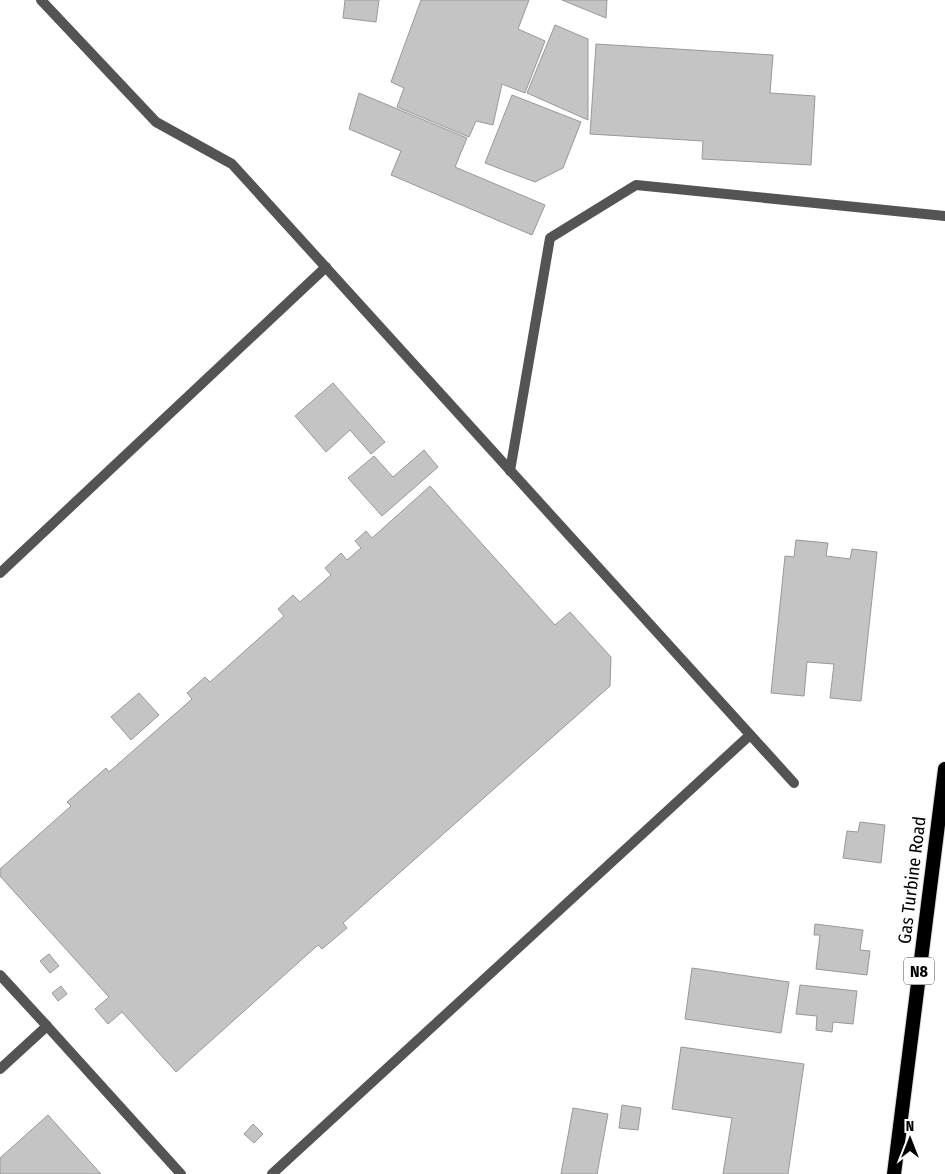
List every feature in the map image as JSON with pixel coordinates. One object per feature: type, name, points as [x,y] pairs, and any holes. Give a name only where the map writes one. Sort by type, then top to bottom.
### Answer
[{"type":"highway","name":"Gas Turbine Road","points":[[894,1174],[945,769]]},
{"type":"street","points":[[41,0],[156,122],[232,164],[794,784]]},
{"type":"street","points":[[510,471],[550,238],[636,185],[945,216]]},
{"type":"street","points":[[0,573],[326,267]]},
{"type":"street","points":[[272,1174],[750,734]]},
{"type":"street","points":[[0,975],[181,1174]]},
{"type":"street","points":[[0,1069],[47,1026]]},
{"type":"building","points":[[345,0],[379,0],[376,22],[343,18]]},
{"type":"building","points":[[421,0],[529,0],[518,29],[545,41],[525,93],[502,84],[493,125],[476,121],[469,137],[397,107],[404,88],[391,82]]},
{"type":"building","points":[[562,0],[607,0],[606,18]]},
{"type":"building","points":[[555,25],[588,39],[588,120],[527,93]]},
{"type":"building","points":[[596,44],[773,55],[770,93],[815,96],[811,165],[702,159],[703,141],[590,134]]},
{"type":"building","points":[[359,93],[467,138],[455,167],[545,205],[532,235],[391,175],[401,151],[349,129]]},
{"type":"building","points":[[512,95],[581,122],[563,168],[535,182],[485,163]]},
{"type":"building","points":[[333,383],[385,442],[371,454],[350,430],[326,452],[295,416]]},
{"type":"building","points":[[424,450],[438,467],[382,516],[348,478],[374,456],[393,477]]},
{"type":"building","points":[[430,486],[555,625],[570,612],[611,657],[610,686],[343,923],[347,928],[322,949],[318,945],[176,1072],[122,1012],[108,1024],[95,1009],[109,997],[0,876],[0,869],[71,806],[67,802],[106,768],[109,772],[192,699],[187,693],[205,677],[210,682],[284,616],[278,609],[293,595],[300,602],[331,575],[325,568],[341,553],[347,560],[361,548],[355,541],[366,531],[372,538]]},
{"type":"building","points":[[796,540],[828,543],[826,556],[850,559],[852,549],[877,552],[861,701],[830,698],[834,664],[807,662],[804,696],[771,693],[785,556],[794,557]]},
{"type":"building","points":[[139,693],[159,715],[131,740],[111,717]]},
{"type":"building","points":[[860,822],[885,825],[881,863],[843,858],[847,831],[858,832]]},
{"type":"building","points":[[815,924],[863,930],[860,950],[870,951],[867,975],[816,969],[820,935],[814,935]]},
{"type":"building","points":[[49,954],[59,966],[50,973],[40,961]]},
{"type":"building","points":[[692,968],[789,982],[781,1033],[685,1019]]},
{"type":"building","points":[[800,985],[857,991],[853,1024],[833,1022],[832,1032],[816,1030],[817,1016],[796,1014]]},
{"type":"building","points":[[61,986],[67,994],[58,1001],[52,993]]},
{"type":"building","points":[[681,1047],[804,1064],[788,1174],[723,1174],[732,1118],[672,1109]]},
{"type":"building","points":[[622,1105],[641,1108],[638,1130],[619,1128]]},
{"type":"building","points":[[573,1108],[608,1114],[597,1174],[561,1174]]},
{"type":"building","points":[[48,1115],[101,1174],[0,1174],[0,1158]]},
{"type":"building","points":[[253,1124],[263,1134],[254,1143],[244,1134]]}]
